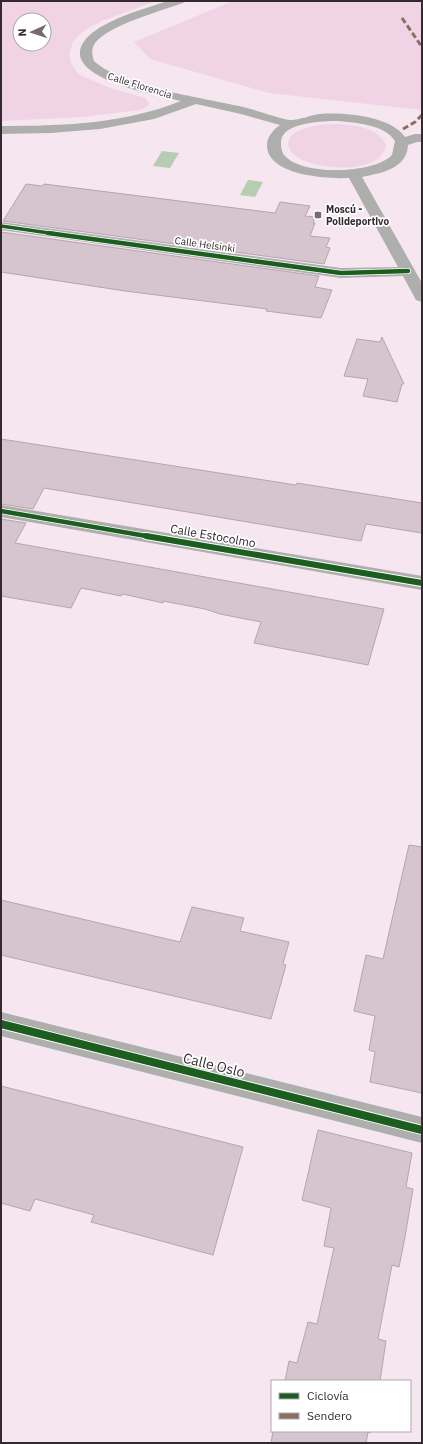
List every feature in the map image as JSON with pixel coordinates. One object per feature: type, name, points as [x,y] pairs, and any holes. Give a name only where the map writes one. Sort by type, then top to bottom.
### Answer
[{"type":"street","name":"Calle Florencia","points":[[179,1],[135,17],[98,34],[90,42],[86,50],[86,58],[91,65],[113,78],[138,86],[242,110],[291,124]]},
{"type":"street","name":"Calle Florencia","points":[[1,130],[48,129],[108,124],[141,119],[172,111],[196,100]]},
{"type":"street","points":[[338,117],[374,123],[390,130],[402,143],[402,149],[398,157],[386,167],[354,174],[311,172],[295,167],[278,156],[274,149],[273,142],[278,132],[291,124],[317,118],[338,117]]},
{"type":"street","points":[[402,143],[415,138],[422,138]]},
{"type":"street","points":[[354,174],[422,296]]},
{"type":"street","name":"Calle Helsinki","points":[[1,226],[341,273],[408,271]]},
{"type":"street","name":"Calle Estocolmo","points":[[1,511],[422,583]]},
{"type":"street","name":"Calle Oslo","points":[[1,1024],[422,1130]]},
{"type":"shaded area","points":[[1,1],[156,1],[90,27],[80,34],[73,42],[69,54],[71,63],[78,74],[110,88],[145,98],[149,103],[148,106],[140,110],[81,117],[1,121]]},
{"type":"shaded area","points":[[233,1],[422,1],[422,110],[269,93],[150,59],[134,42]]},
{"type":"shaded area","points":[[337,124],[358,126],[377,134],[386,145],[382,155],[373,162],[361,166],[331,167],[305,161],[296,156],[289,149],[288,143],[290,137],[295,133],[309,127]]},
{"type":"shaded area","points":[[162,151],[179,153],[170,168],[153,166]]},
{"type":"shaded area","points":[[248,180],[263,182],[255,197],[240,195]]},
{"type":"building","points":[[26,184],[42,186],[44,184],[275,213],[280,202],[310,206],[305,216],[315,217],[313,223],[315,223],[310,236],[330,238],[326,247],[330,248],[324,264],[3,221]]},
{"type":"building","points":[[1,232],[319,276],[315,287],[332,290],[321,318],[266,311],[267,309],[125,291],[1,272]]},
{"type":"building","points":[[382,337],[404,384],[402,384],[397,402],[363,396],[368,379],[344,376],[357,339],[380,342]]},
{"type":"building","points":[[1,439],[422,503],[422,533],[366,524],[361,541],[44,488],[33,509],[1,504]]},
{"type":"building","points":[[1,519],[26,523],[15,543],[384,609],[368,665],[254,643],[261,622],[163,601],[163,603],[123,594],[121,596],[81,588],[71,608],[1,596]]},
{"type":"building","points":[[409,845],[422,847],[422,1093],[370,1082],[375,1052],[369,1050],[375,1016],[354,1011],[366,955],[383,959]]},
{"type":"building","points":[[1,900],[180,942],[192,907],[244,918],[240,931],[289,942],[283,964],[286,965],[271,1019],[1,955]]},
{"type":"building","points":[[1,1086],[243,1147],[213,1255],[91,1222],[94,1215],[35,1199],[30,1211],[1,1203]]},
{"type":"building","points":[[318,1130],[412,1153],[406,1187],[413,1189],[405,1237],[399,1267],[392,1265],[378,1339],[386,1341],[380,1380],[285,1380],[289,1361],[297,1363],[308,1322],[317,1324],[334,1248],[324,1246],[331,1208],[302,1200]]},
{"type":"building","points":[[273,1432],[368,1432],[366,1443],[271,1443]]},
{"type":"marked path","points":[[402,18],[422,47]]},
{"type":"marked path","points":[[403,129],[415,122],[422,115]]},
{"type":"cycle path","points":[[1,226],[341,273],[408,271]]},
{"type":"cycle path","points":[[1,511],[422,583]]},
{"type":"cycle path","points":[[1,1024],[422,1130]]},
{"type":"place","name":"Moscú - Polideportivo","points":[[318,215]]}]
